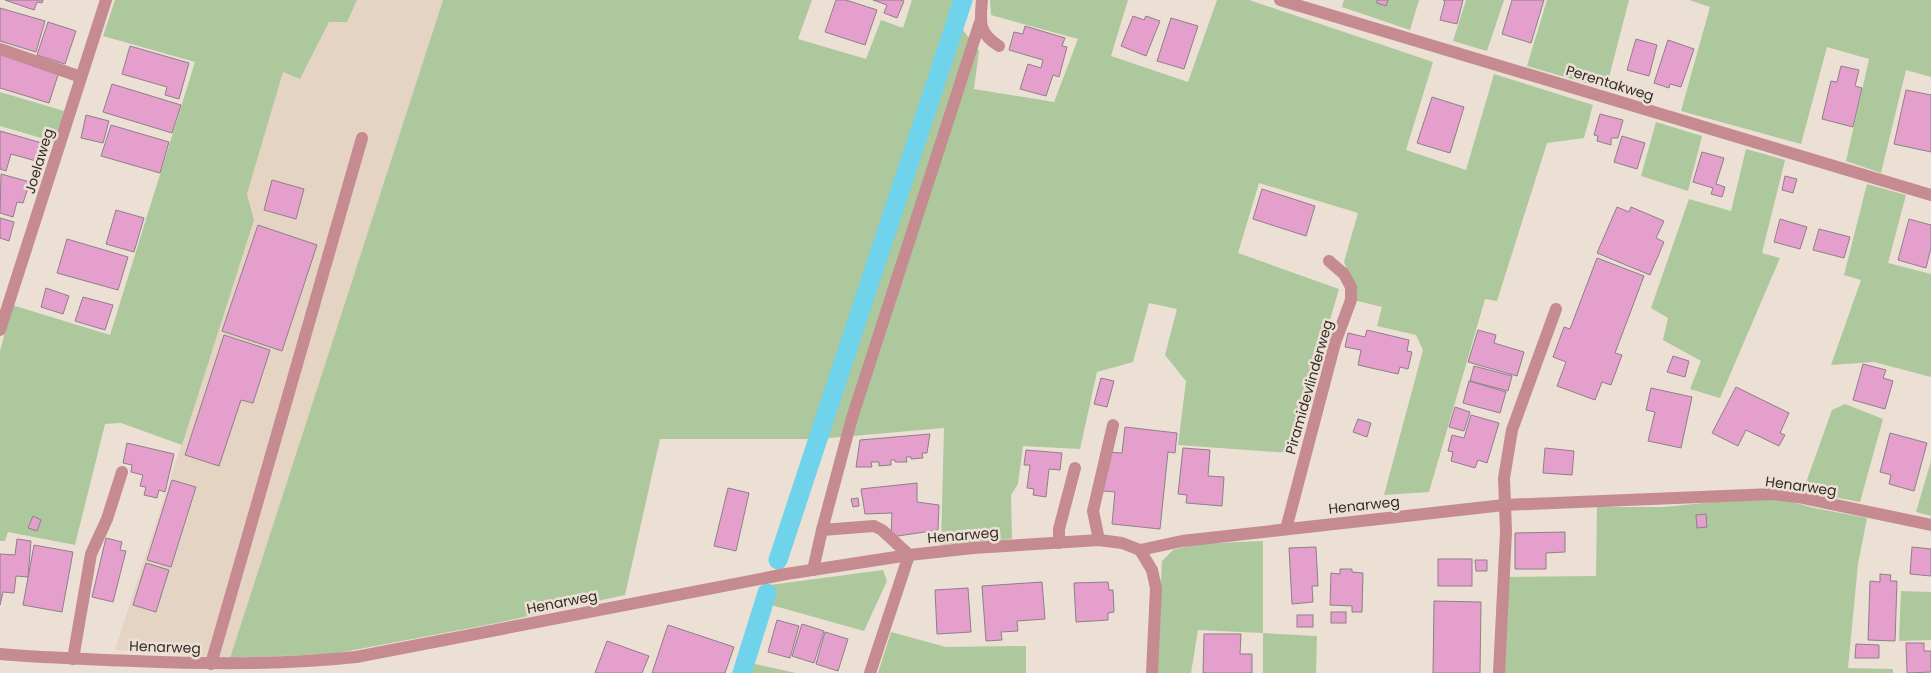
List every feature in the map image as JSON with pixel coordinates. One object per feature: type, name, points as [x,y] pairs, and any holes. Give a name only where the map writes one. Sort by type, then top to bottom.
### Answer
[{"type":"street","name":"Joelaweg","points":[[0,330],[106,0]]},
{"type":"street","points":[[813,570],[852,418],[980,22],[982,0]]},
{"type":"street","name":"Perentakweg","points":[[1280,0],[1931,195]]},
{"type":"street","points":[[980,22],[990,41],[998,46]]},
{"type":"street","points":[[0,49],[81,77]]},
{"type":"street","points":[[212,664],[362,138]]},
{"type":"street","name":"Piramidevlinderweg","points":[[1286,529],[1336,343],[1352,300],[1351,287],[1344,274],[1329,261]]},
{"type":"street","points":[[1499,673],[1506,532],[1504,478],[1512,430],[1556,309]]},
{"type":"street","points":[[1099,540],[1093,511],[1112,425]]},
{"type":"street","points":[[1059,543],[1059,529],[1075,468]]},
{"type":"street","points":[[73,659],[91,554],[107,519],[122,472]]},
{"type":"street","name":"Henarweg","points":[[0,654],[73,659],[212,664],[305,662],[356,657],[813,570],[909,555],[973,548],[1099,540],[1122,543],[1140,550],[1182,541],[1504,505],[1773,494],[1798,497],[1931,525]]},
{"type":"street","points":[[822,530],[874,526],[882,530],[909,555],[870,673]]},
{"type":"street","points":[[1140,550],[1152,570],[1156,588],[1152,673]]},
{"type":"shaded area","points":[[357,0],[443,0],[230,658],[115,650],[254,220],[247,194],[283,71],[300,79],[329,22],[347,22]]},
{"type":"green space","points":[[115,0],[357,0],[347,22],[329,22],[300,79],[283,72],[247,194],[254,220],[182,445],[121,423],[105,424],[75,545],[8,532],[5,541],[0,541],[0,351],[12,305],[110,335],[195,62],[103,36]]},
{"type":"green space","points":[[443,0],[812,0],[798,39],[866,59],[881,20],[903,28],[912,0],[963,0],[956,21],[979,51],[974,89],[1054,102],[1078,39],[991,15],[990,0],[1128,0],[1111,56],[1188,82],[1217,0],[1249,0],[1433,62],[1406,150],[1466,170],[1494,74],[1593,105],[1584,138],[1547,143],[1497,301],[1485,299],[1429,492],[1384,495],[1423,350],[1416,335],[1377,326],[1382,307],[1349,299],[1353,286],[1344,262],[1358,213],[1259,183],[1238,253],[1339,289],[1291,453],[1178,445],[1186,381],[1165,355],[1177,309],[1149,303],[1133,362],[1097,372],[1080,449],[1023,446],[1018,484],[1011,495],[1012,539],[941,545],[944,428],[818,439],[660,439],[625,595],[497,623],[333,654],[230,658]]},
{"type":"green space","points":[[1344,0],[1419,0],[1410,30],[1342,7]]},
{"type":"green space","points":[[1466,0],[1504,0],[1487,51],[1453,41]]},
{"type":"green space","points":[[1547,0],[1629,0],[1606,89],[1527,66]]},
{"type":"green space","points":[[1689,0],[1931,0],[1931,77],[1906,70],[1881,173],[1846,161],[1869,59],[1827,47],[1801,144],[1681,111],[1710,7]]},
{"type":"green space","points":[[0,92],[64,111],[55,142],[0,126]]},
{"type":"green space","points":[[1656,122],[1702,136],[1688,191],[1641,176]]},
{"type":"green space","points":[[1746,149],[1785,160],[1762,253],[1780,258],[1720,398],[1690,389],[1701,361],[1663,340],[1668,318],[1651,308],[1689,199],[1731,211]]},
{"type":"green space","points":[[1867,184],[1906,195],[1888,263],[1931,274],[1931,377],[1874,362],[1831,365],[1861,280],[1844,275]]},
{"type":"green space","points":[[1845,404],[1883,419],[1860,502],[1803,491],[1832,410]]},
{"type":"green space","points":[[1931,461],[1931,516],[1916,512]]},
{"type":"green space","points":[[1772,496],[1814,508],[1867,518],[1858,564],[1848,668],[1893,669],[1893,673],[1500,673],[1502,577],[1596,576],[1597,507],[1664,507]]},
{"type":"green space","points":[[1263,541],[1263,633],[1198,630],[1191,673],[1156,673],[1162,561],[1173,550],[1195,544]]},
{"type":"green space","points":[[883,570],[887,581],[864,631],[764,603],[770,585]]},
{"type":"green space","points":[[1901,591],[1931,592],[1931,640],[1899,641]]},
{"type":"green space","points":[[891,632],[946,647],[1026,646],[1026,673],[878,673]]},
{"type":"green space","points":[[1263,633],[1317,636],[1316,673],[1263,673]]},
{"type":"green space","points":[[746,662],[796,673],[742,673]]},
{"type":"building","points":[[5,0],[43,0],[42,3],[37,2],[34,10]]},
{"type":"building","points":[[836,0],[846,0],[877,10],[865,45],[825,32]]},
{"type":"building","points":[[873,0],[904,1],[897,18],[884,13],[887,5]]},
{"type":"building","points":[[1377,0],[1388,0],[1386,6],[1377,3]]},
{"type":"building","points":[[1443,0],[1463,0],[1457,24],[1440,20],[1445,1]]},
{"type":"building","points":[[1512,0],[1544,0],[1531,43],[1502,34]]},
{"type":"building","points":[[0,8],[45,21],[36,52],[0,41]]},
{"type":"building","points":[[1133,16],[1144,20],[1146,16],[1160,21],[1146,56],[1121,46]]},
{"type":"building","points":[[1171,18],[1198,26],[1184,69],[1157,61]]},
{"type":"building","points":[[48,22],[76,31],[65,64],[37,55]]},
{"type":"building","points":[[1025,26],[1065,38],[1062,46],[1067,47],[1059,77],[1053,75],[1046,96],[1020,89],[1028,64],[1041,68],[1043,60],[1009,50],[1014,32],[1023,34]]},
{"type":"building","points":[[1636,39],[1657,45],[1649,76],[1627,70]]},
{"type":"building","points":[[1668,40],[1694,49],[1681,87],[1670,84],[1669,88],[1654,83]]},
{"type":"building","points":[[130,46],[189,63],[179,99],[165,95],[167,87],[122,74]]},
{"type":"building","points":[[0,54],[59,72],[49,103],[0,88]]},
{"type":"building","points":[[1841,66],[1859,70],[1855,86],[1862,88],[1853,127],[1822,119],[1831,81],[1837,82]]},
{"type":"building","points":[[112,84],[181,105],[172,133],[103,112]]},
{"type":"building","points":[[1906,90],[1931,95],[1931,152],[1894,144]]},
{"type":"building","points":[[1432,97],[1464,107],[1450,153],[1417,143]]},
{"type":"building","points":[[1600,114],[1623,120],[1618,138],[1611,138],[1611,145],[1597,141],[1598,136],[1594,135]]},
{"type":"building","points":[[86,115],[109,121],[103,143],[81,138]]},
{"type":"building","points":[[111,125],[169,142],[160,173],[101,156]]},
{"type":"building","points":[[0,131],[42,143],[36,161],[11,154],[6,171],[0,169]]},
{"type":"building","points":[[1622,136],[1645,143],[1637,169],[1614,162]]},
{"type":"building","points":[[1702,152],[1724,158],[1716,184],[1725,187],[1722,197],[1711,194],[1713,188],[1693,182]]},
{"type":"building","points":[[1,174],[30,182],[23,203],[17,202],[13,217],[0,213]]},
{"type":"building","points":[[1785,176],[1797,179],[1793,193],[1782,190]]},
{"type":"building","points":[[272,180],[304,189],[296,219],[264,210]]},
{"type":"building","points":[[1262,189],[1315,206],[1306,236],[1253,219]]},
{"type":"building","points":[[1617,207],[1629,212],[1631,207],[1664,221],[1656,238],[1664,242],[1650,275],[1597,253]]},
{"type":"building","points":[[116,210],[144,218],[134,252],[106,244]]},
{"type":"building","points":[[0,218],[14,222],[9,241],[0,238]]},
{"type":"building","points":[[1780,219],[1807,227],[1800,249],[1774,242]]},
{"type":"building","points":[[1909,219],[1931,225],[1931,248],[1926,268],[1898,260]]},
{"type":"building","points":[[258,225],[317,245],[282,351],[222,331]]},
{"type":"building","points":[[1819,229],[1850,237],[1844,258],[1813,250]]},
{"type":"building","points":[[67,239],[128,257],[118,290],[57,273]]},
{"type":"building","points":[[1597,258],[1644,276],[1615,353],[1622,355],[1611,385],[1602,382],[1595,400],[1557,386],[1566,362],[1553,357],[1564,327],[1570,329]]},
{"type":"building","points":[[46,288],[69,296],[63,314],[41,307]]},
{"type":"building","points":[[83,297],[113,305],[105,330],[75,321]]},
{"type":"building","points":[[1367,330],[1409,340],[1407,351],[1412,352],[1408,369],[1400,367],[1398,374],[1358,365],[1361,350],[1345,347],[1348,333],[1365,337]]},
{"type":"building","points":[[1478,330],[1496,335],[1494,343],[1524,352],[1517,376],[1468,362]]},
{"type":"building","points":[[224,335],[270,350],[253,403],[241,400],[219,466],[185,455]]},
{"type":"building","points":[[1673,356],[1689,361],[1685,377],[1667,372]]},
{"type":"building","points":[[1863,364],[1886,370],[1883,378],[1893,381],[1885,409],[1853,400]]},
{"type":"building","points":[[1474,366],[1512,376],[1508,391],[1470,381]]},
{"type":"building","points":[[1101,378],[1114,381],[1107,407],[1094,404]]},
{"type":"building","points":[[1469,381],[1506,392],[1500,413],[1463,403]]},
{"type":"building","points":[[1736,387],[1789,413],[1780,433],[1785,435],[1779,446],[1746,430],[1738,446],[1712,433]]},
{"type":"building","points":[[1651,388],[1692,397],[1681,448],[1648,441],[1655,412],[1646,410]]},
{"type":"building","points":[[1455,407],[1470,412],[1464,431],[1449,427]]},
{"type":"building","points":[[1471,415],[1499,423],[1487,463],[1478,460],[1475,468],[1451,461],[1453,452],[1448,451],[1452,435],[1464,438]]},
{"type":"building","points":[[1358,419],[1371,423],[1367,437],[1353,432]]},
{"type":"building","points":[[1125,427],[1177,433],[1175,453],[1168,452],[1160,529],[1112,524],[1115,492],[1103,491],[1107,452],[1122,453]]},
{"type":"building","points":[[1890,433],[1927,443],[1914,491],[1889,484],[1891,475],[1880,472]]},
{"type":"building","points":[[930,434],[927,453],[922,453],[923,458],[911,459],[911,457],[906,457],[907,462],[891,460],[891,465],[879,466],[879,462],[871,462],[872,467],[856,467],[860,440]]},
{"type":"building","points":[[127,443],[174,454],[165,492],[159,490],[157,498],[144,495],[146,487],[140,486],[143,475],[131,472],[132,465],[123,463]]},
{"type":"building","points":[[1183,448],[1210,450],[1208,476],[1224,477],[1222,506],[1186,503],[1187,495],[1178,494]]},
{"type":"building","points":[[1545,448],[1574,451],[1572,475],[1543,473]]},
{"type":"building","points":[[1026,450],[1062,453],[1060,470],[1049,469],[1046,497],[1033,495],[1034,489],[1027,488],[1030,465],[1024,465]]},
{"type":"building","points":[[172,480],[196,487],[171,567],[147,560]]},
{"type":"building","points":[[917,483],[917,502],[939,505],[938,530],[891,537],[892,513],[865,514],[861,489]]},
{"type":"building","points":[[728,488],[749,493],[736,551],[714,546]]},
{"type":"building","points":[[858,498],[859,506],[853,507],[851,499]]},
{"type":"building","points":[[1706,514],[1707,527],[1697,528],[1696,515]]},
{"type":"building","points":[[33,516],[41,520],[37,531],[28,528]]},
{"type":"building","points":[[1565,532],[1565,552],[1546,553],[1546,569],[1515,569],[1515,533]]},
{"type":"building","points":[[106,538],[122,542],[120,550],[126,551],[113,602],[92,597]]},
{"type":"building","points":[[17,539],[31,541],[28,577],[16,576],[14,593],[3,592],[0,605],[0,554],[15,555]]},
{"type":"building","points":[[34,545],[73,552],[62,612],[23,605]]},
{"type":"building","points":[[1316,547],[1318,586],[1312,586],[1313,602],[1292,604],[1289,548]]},
{"type":"building","points":[[1912,547],[1931,549],[1931,576],[1910,574]]},
{"type":"building","points":[[1438,559],[1472,559],[1472,586],[1438,586]]},
{"type":"building","points":[[1475,560],[1487,560],[1487,571],[1476,571]]},
{"type":"building","points":[[146,563],[169,570],[156,612],[133,605]]},
{"type":"building","points":[[1340,569],[1352,569],[1352,572],[1363,573],[1362,612],[1352,612],[1352,606],[1330,605],[1331,573],[1340,574]]},
{"type":"building","points":[[1880,574],[1891,575],[1890,581],[1897,581],[1895,641],[1868,640],[1870,581],[1880,582]]},
{"type":"building","points":[[1042,582],[1045,619],[1017,621],[1018,631],[1001,632],[1002,640],[986,641],[982,586]]},
{"type":"building","points":[[1108,582],[1109,590],[1113,590],[1114,612],[1108,613],[1108,620],[1076,622],[1074,583]]},
{"type":"building","points":[[968,588],[971,632],[937,634],[935,590]]},
{"type":"building","points":[[1434,601],[1481,602],[1480,673],[1433,673]]},
{"type":"building","points":[[1331,612],[1346,612],[1346,623],[1331,623]]},
{"type":"building","points":[[1297,615],[1313,615],[1313,627],[1297,627]]},
{"type":"building","points":[[777,620],[799,626],[790,658],[768,652]]},
{"type":"building","points":[[802,624],[824,631],[814,663],[792,656]]},
{"type":"building","points":[[668,625],[734,647],[725,673],[652,673]]},
{"type":"building","points":[[825,632],[848,639],[838,671],[816,664]]},
{"type":"building","points":[[1204,634],[1241,634],[1240,654],[1252,654],[1252,673],[1203,673]]},
{"type":"building","points":[[607,641],[649,656],[642,673],[595,673]]},
{"type":"building","points":[[1906,643],[1924,643],[1924,651],[1931,651],[1931,672],[1907,673]]},
{"type":"building","points":[[1856,644],[1879,645],[1879,658],[1855,658]]},
{"type":"waterway","points":[[778,560],[963,0]]},
{"type":"waterway","points":[[742,673],[767,593]]}]
